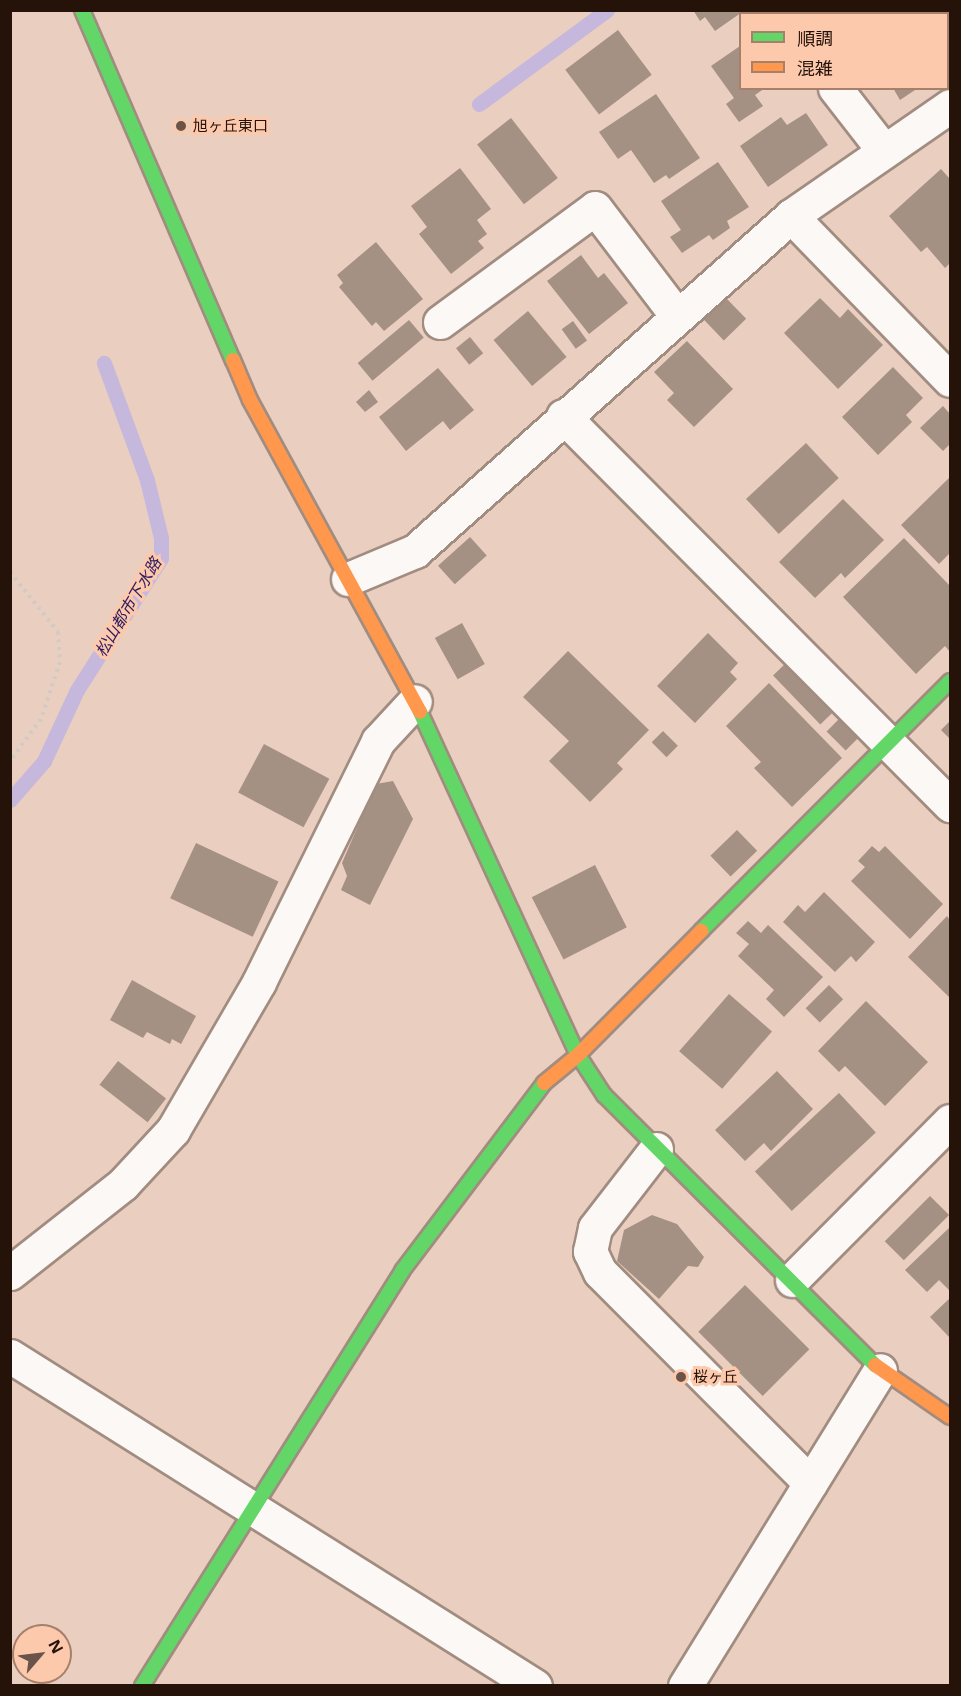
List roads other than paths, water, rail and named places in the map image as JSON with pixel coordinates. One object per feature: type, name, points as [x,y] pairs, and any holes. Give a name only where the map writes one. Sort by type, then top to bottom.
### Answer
[{"type":"street","points":[[82,10],[250,400],[415,701],[578,1055],[604,1095],[656,1149],[792,1280],[880,1371],[951,1417]]},
{"type":"street","points":[[837,90],[884,152]]},
{"type":"street","points":[[348,579],[415,551],[563,416],[791,216],[951,105]]},
{"type":"street","points":[[440,322],[595,208],[676,316]]},
{"type":"street","points":[[791,216],[951,380]]},
{"type":"street","points":[[563,416],[951,805]]},
{"type":"street","points":[[142,1686],[402,1271],[547,1078],[578,1055],[951,681]]},
{"type":"street","points":[[10,1273],[123,1184],[173,1130],[259,982],[378,741],[415,701]]},
{"type":"street","points":[[792,1280],[951,1121]]},
{"type":"street","points":[[656,1149],[595,1228],[590,1251],[600,1272],[810,1483]]},
{"type":"street","points":[[10,1356],[535,1686]]},
{"type":"street","points":[[685,1686],[880,1371]]},
{"type":"waterway","name":"松山都市下水路","points":[[479,104],[607,10]]},
{"type":"waterway","name":"松山都市下水路","points":[[10,800],[44,761],[77,690],[161,558],[161,538],[147,480],[104,363]]},
{"type":"place","name":"旭ヶ丘東口","points":[[181,126]]},
{"type":"place","name":"桜ヶ丘","points":[[681,1377]]}]
